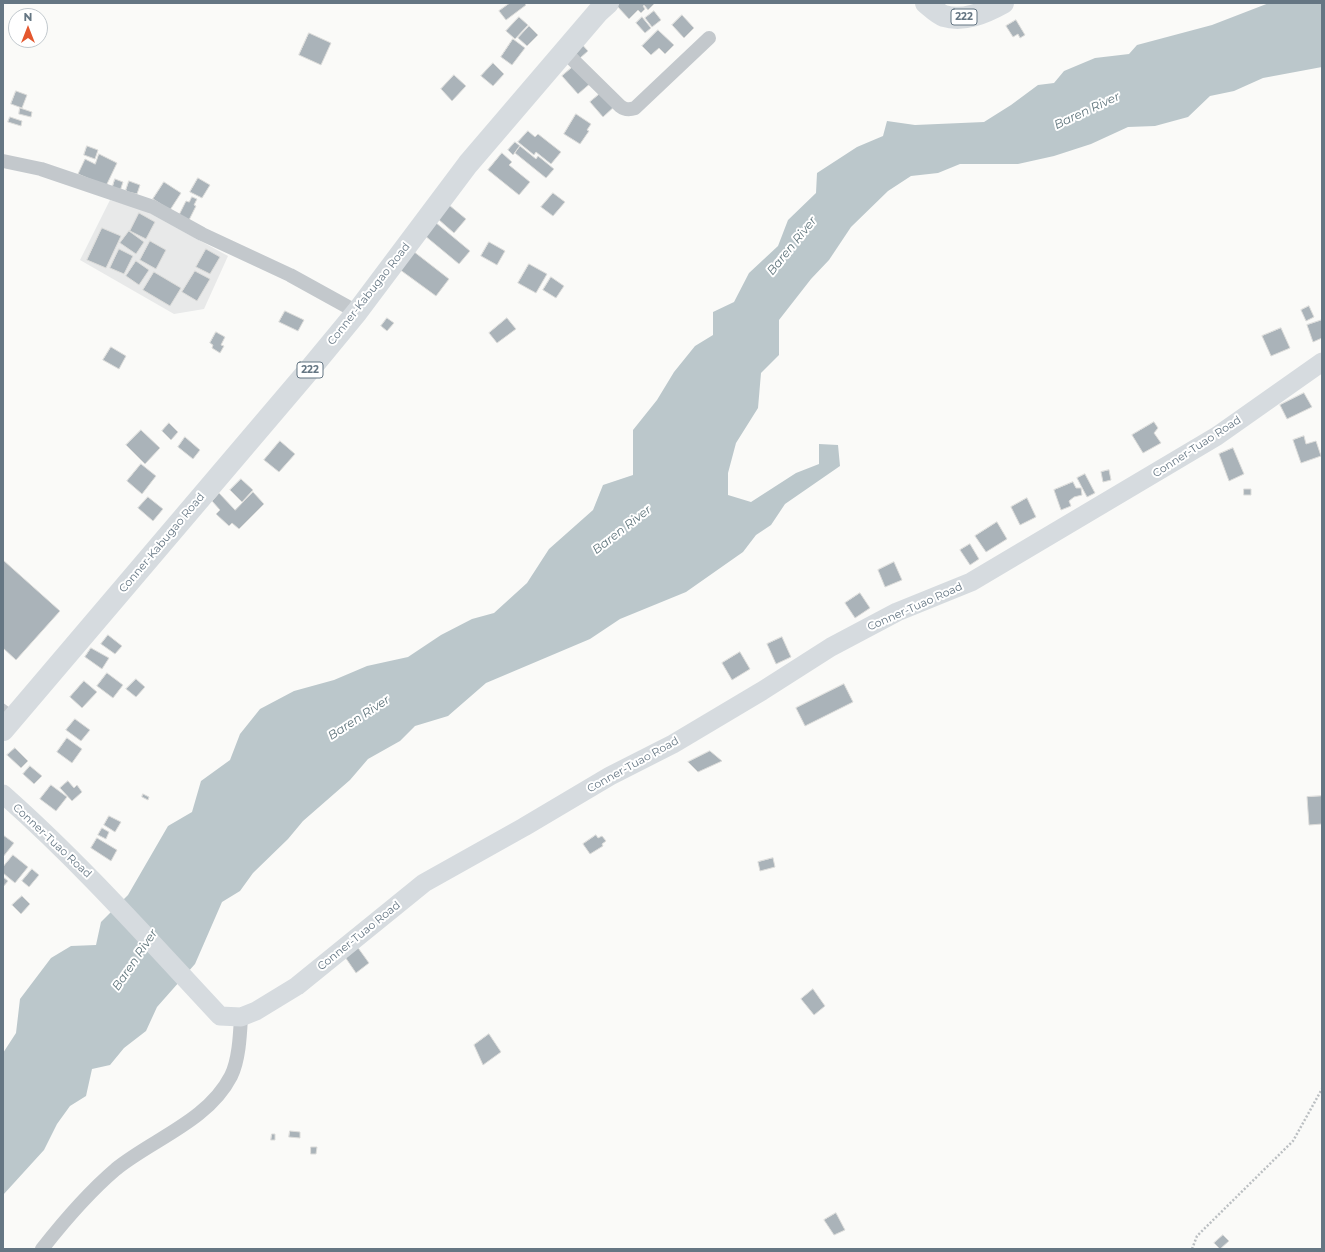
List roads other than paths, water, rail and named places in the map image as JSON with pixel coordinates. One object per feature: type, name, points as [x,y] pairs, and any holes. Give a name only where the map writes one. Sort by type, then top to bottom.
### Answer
[{"type":"main road","name":"Conner-Kabugao Road","points":[[7,717],[310,370],[356,312],[468,164],[564,51],[598,12],[608,3]]},
{"type":"main road","name":"222","points":[[926,3],[943,16],[967,18],[989,11],[1003,3]]},
{"type":"main road","name":"Conner-Tuao Road","points":[[3,794],[50,836],[103,890],[220,1016],[241,1017],[256,1011],[297,986],[424,883],[524,827],[610,776],[673,744],[762,691],[831,647],[897,612],[978,578],[1217,436],[1322,362]]},
{"type":"street","points":[[564,51],[620,106],[625,110],[631,110],[635,108],[709,38]]},
{"type":"street","points":[[3,161],[41,169],[153,207],[202,234],[290,275],[356,312]]},
{"type":"street","points":[[42,1249],[83,1202],[117,1169],[194,1118],[215,1098],[231,1076],[240,1040],[241,1017]]},
{"type":"water","name":"Baren River","points":[[1269,3],[1322,3],[1322,67],[1263,78],[1234,91],[1210,96],[1188,117],[1155,126],[1128,127],[1091,144],[1054,156],[1018,164],[960,164],[938,173],[911,176],[888,191],[851,227],[829,260],[811,279],[779,320],[779,355],[761,373],[758,408],[736,443],[728,473],[728,495],[751,502],[796,473],[819,464],[819,444],[838,445],[840,466],[785,504],[771,525],[756,535],[743,552],[686,592],[620,619],[590,639],[486,683],[448,716],[415,726],[400,741],[368,759],[350,780],[303,821],[288,839],[253,873],[240,891],[222,902],[195,964],[157,1007],[146,1031],[124,1048],[110,1065],[92,1069],[86,1096],[70,1106],[57,1124],[44,1150],[3,1195],[3,1053],[16,1033],[20,999],[51,958],[71,946],[96,945],[101,922],[128,895],[168,826],[192,812],[201,781],[230,760],[240,734],[260,709],[294,691],[334,680],[367,666],[408,657],[441,635],[472,619],[494,613],[527,583],[549,549],[593,510],[603,485],[633,475],[633,430],[657,400],[674,372],[695,346],[713,335],[713,312],[734,302],[749,273],[778,246],[788,220],[816,193],[817,173],[857,147],[883,136],[887,121],[915,125],[984,122],[1011,105],[1038,85],[1054,83],[1064,71],[1095,58],[1129,54],[1137,45],[1212,25]]}]
